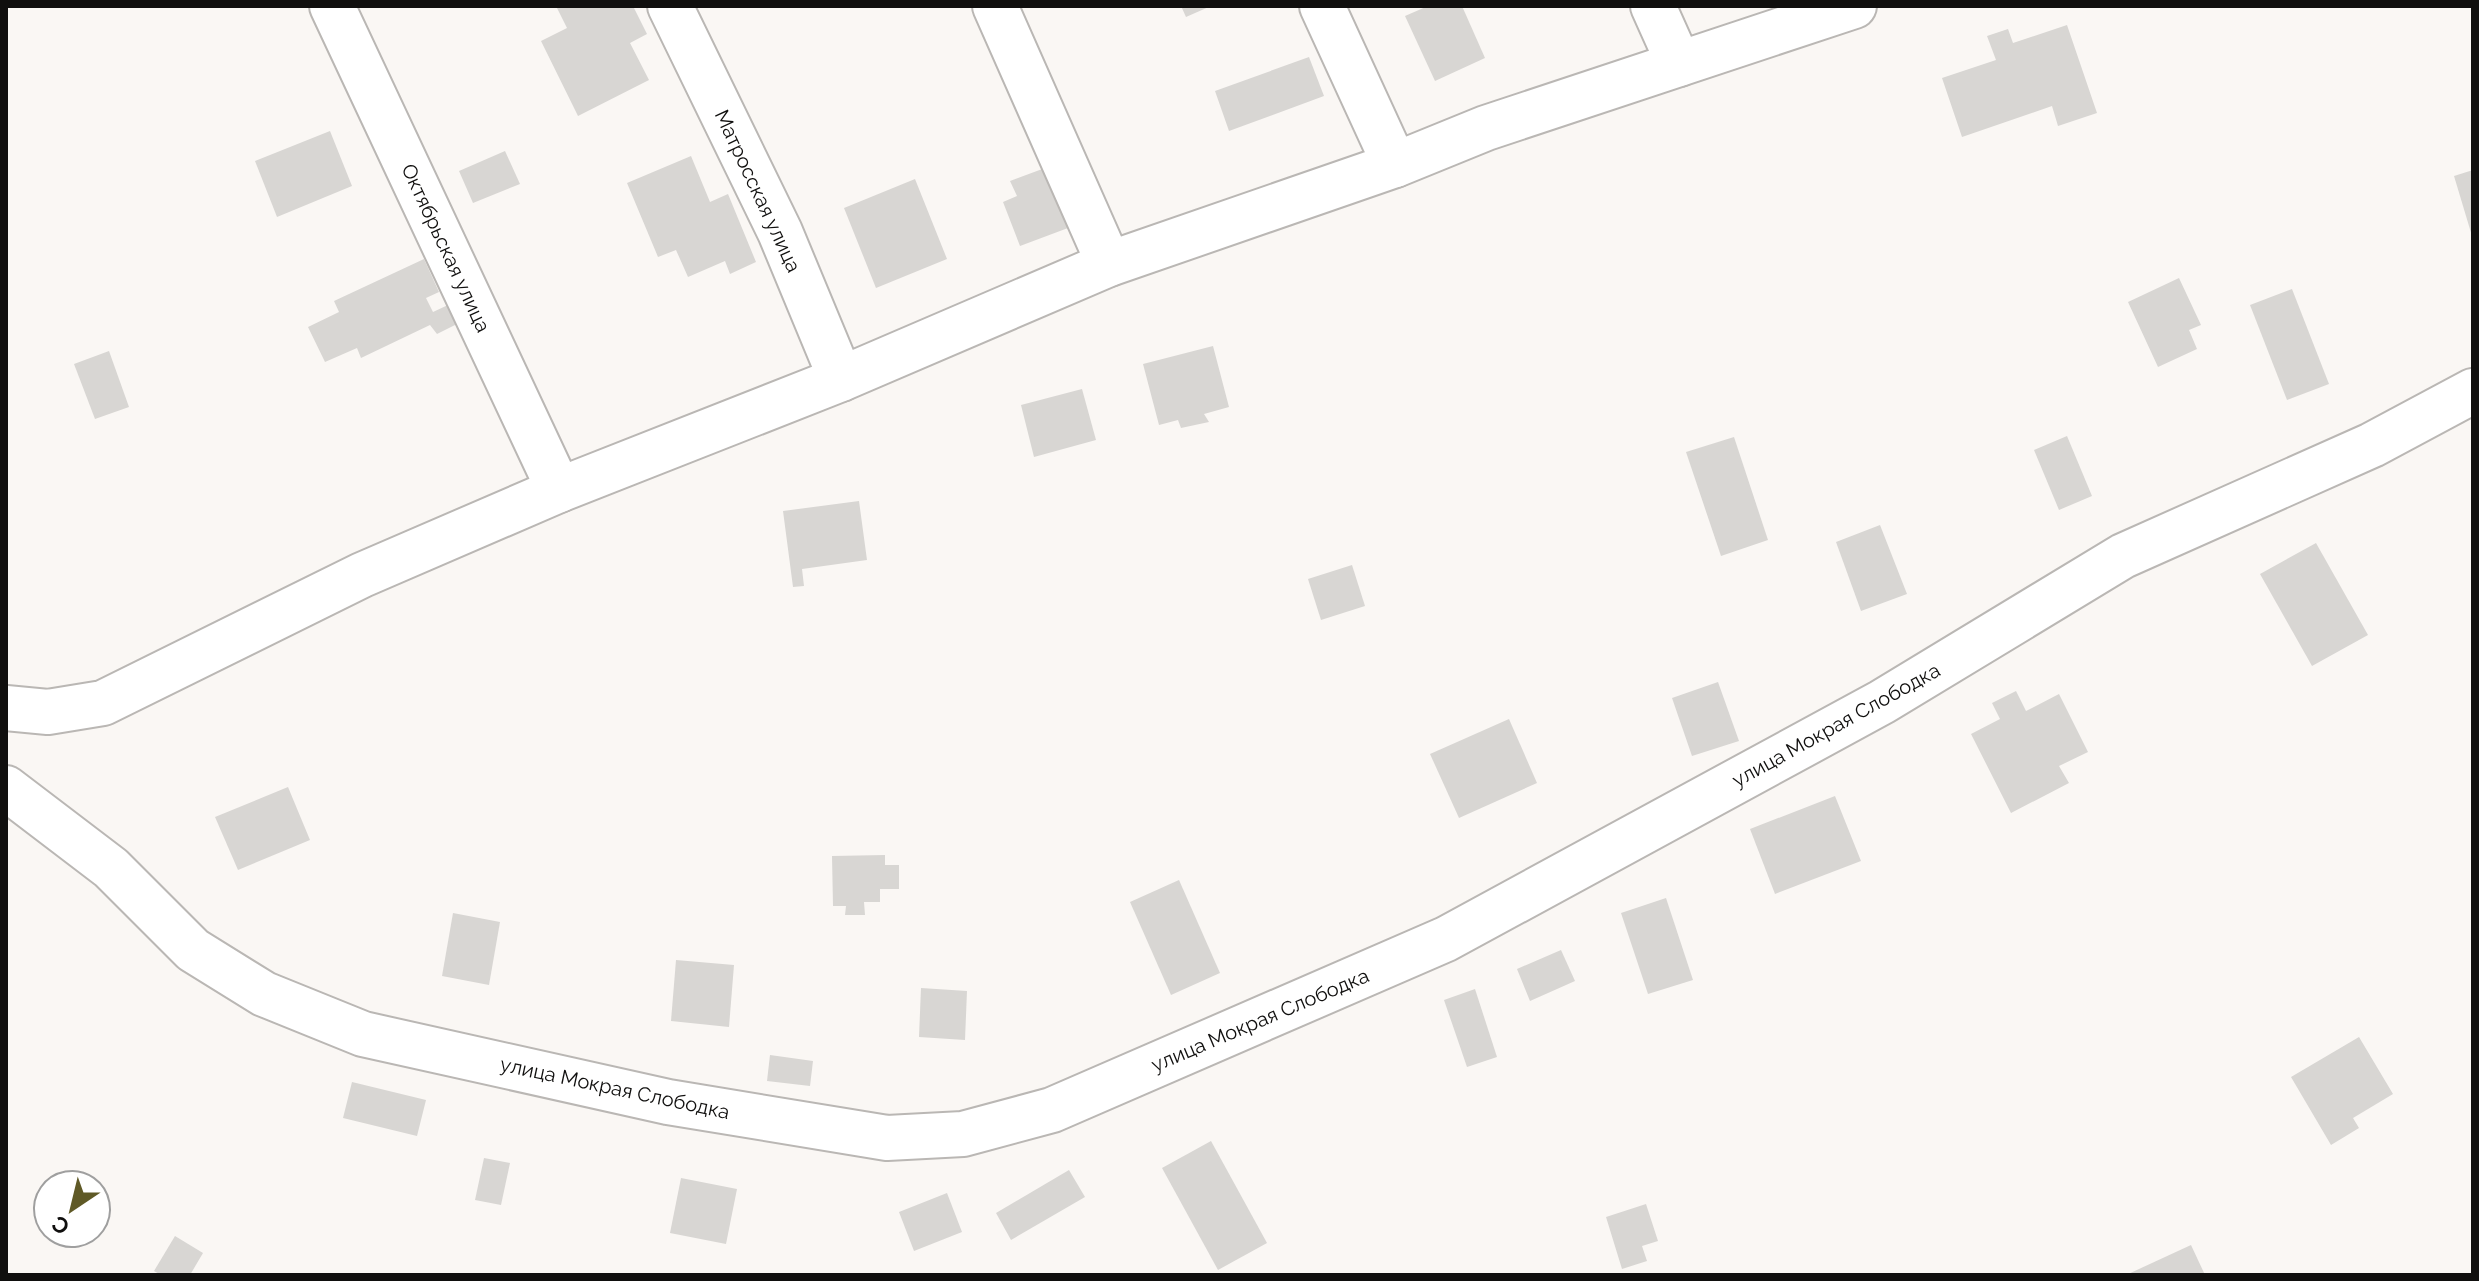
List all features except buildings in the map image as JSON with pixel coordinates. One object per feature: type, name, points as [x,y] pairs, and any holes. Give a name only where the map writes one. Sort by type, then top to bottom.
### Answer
[{"type":"street","name":"Октябрьская улица","points":[[332,6],[559,490]]},
{"type":"street","name":"Матросская улица","points":[[670,6],[780,232],[841,379]]},
{"type":"street","points":[[995,6],[1109,264]]},
{"type":"street","points":[[1322,6],[1395,165]]},
{"type":"street","points":[[1653,6],[1679,64]]},
{"type":"street","points":[[6,708],[48,712],[103,703],[362,575],[559,490],[841,379],[1109,264],[1395,165],[1486,128],[1854,6]]},
{"type":"street","name":"улица Мокрая Слободка","points":[[6,788],[111,868],[193,950],[264,994],[363,1034],[683,1105],[887,1138],[963,1134],[1052,1110],[1446,939],[1882,702],[2123,556],[2372,445],[2473,391]]}]
